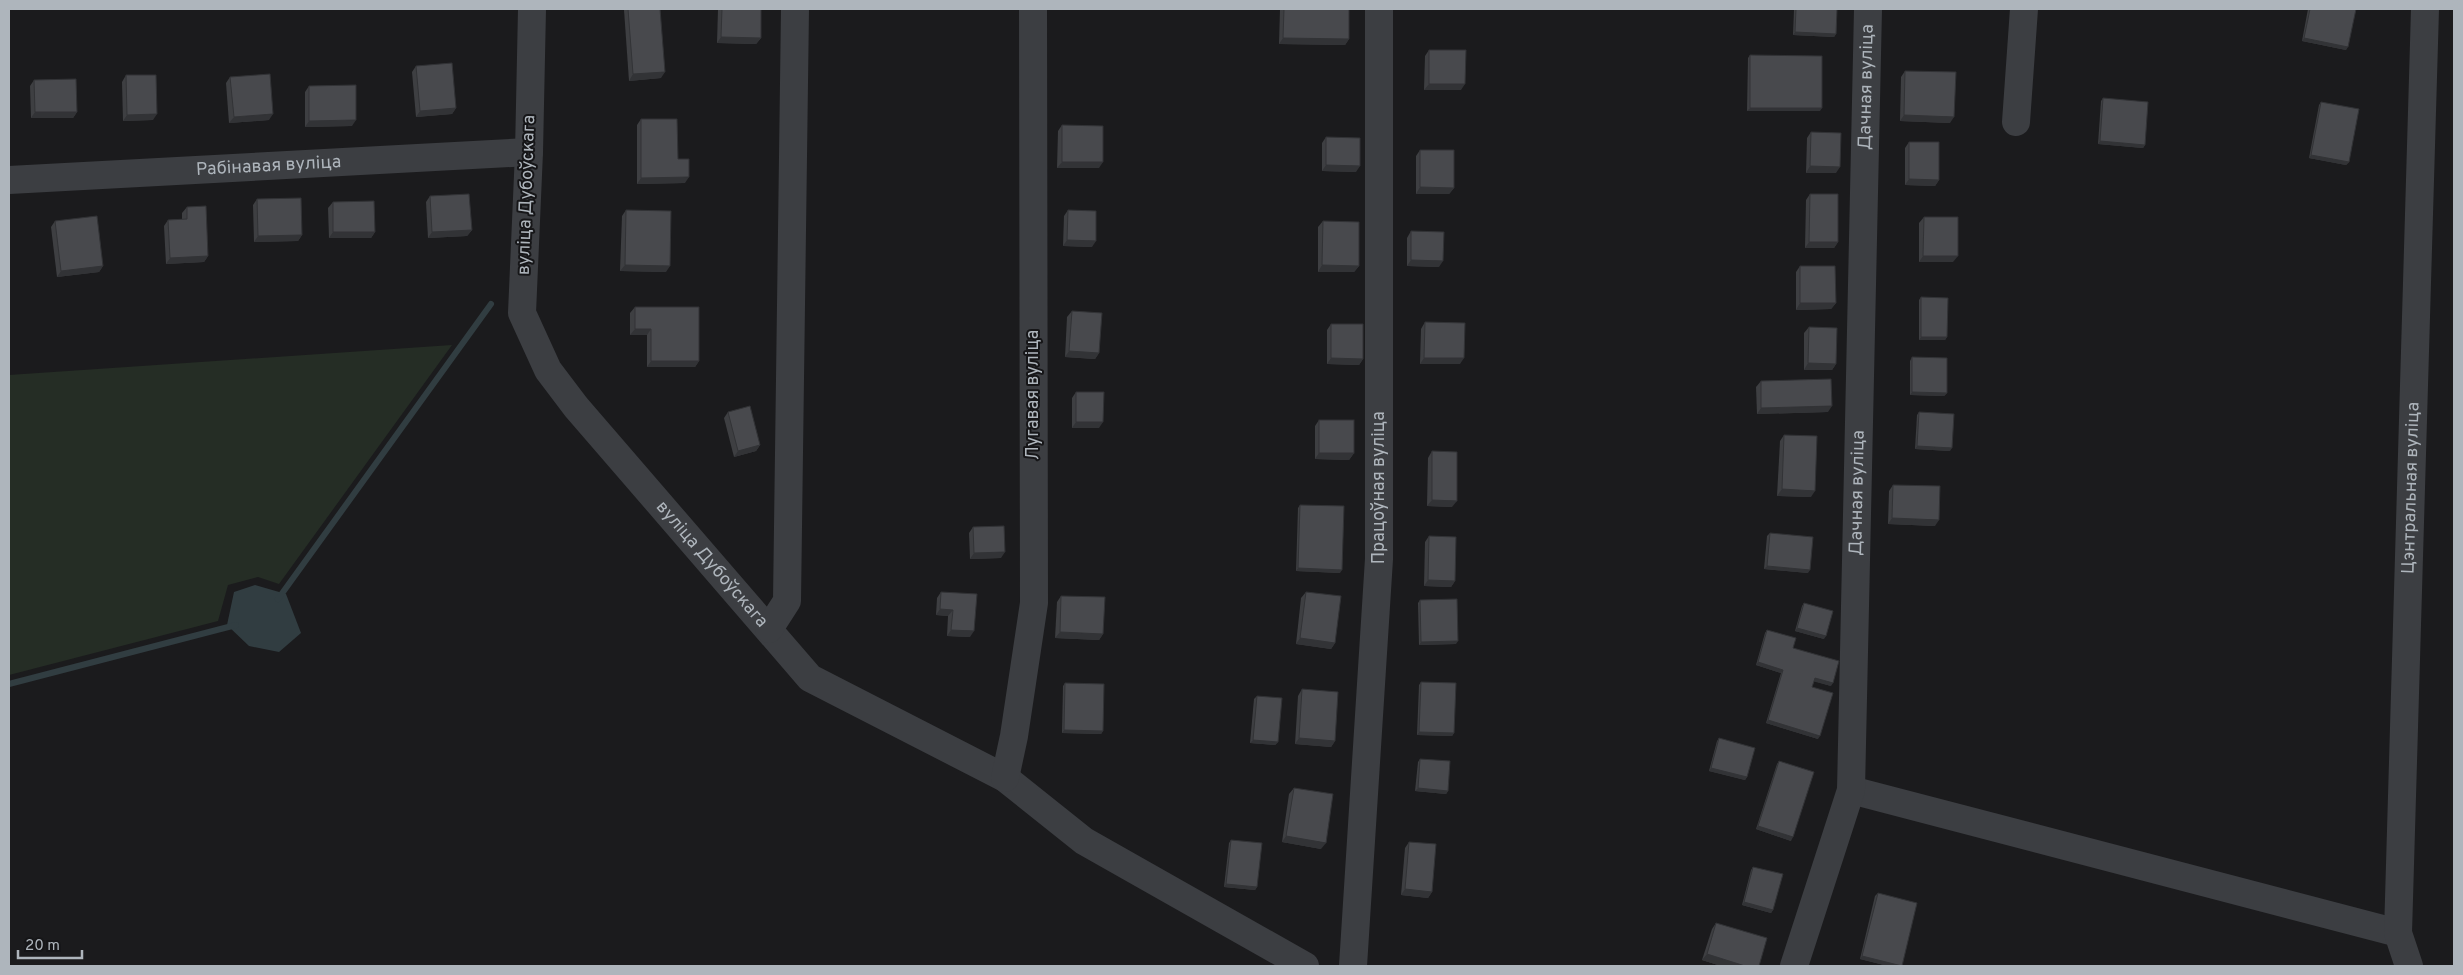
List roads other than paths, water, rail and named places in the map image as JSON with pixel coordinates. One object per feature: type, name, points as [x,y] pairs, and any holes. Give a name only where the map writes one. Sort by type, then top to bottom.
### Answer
[{"type":"street","name":"вуліца Дубоўскага","points":[[532,9],[529,152],[522,313],[548,370],[576,407],[769,629],[787,601],[795,9]]},
{"type":"street","name":"Лугавая вуліца","points":[[1005,778],[1014,736],[1034,603],[1033,9]]},
{"type":"street","name":"Працоўная вуліца","points":[[1353,966],[1379,559],[1380,9]]},
{"type":"street","name":"Дачная вуліца","points":[[1794,966],[1851,790],[1868,9]]},
{"type":"street","points":[[2016,122],[2024,9]]},
{"type":"street","name":"Цэнтральная вуліца","points":[[2409,966],[2398,933],[2425,9]]},
{"type":"street","name":"Рабінавая вуліца","points":[[9,180],[529,152]]},
{"type":"street","points":[[769,629],[810,678],[1005,778],[1084,842],[1305,966]]},
{"type":"street","points":[[1851,790],[2398,933]]},
{"type":"waterway","points":[[278,599],[491,304]]},
{"type":"waterway","points":[[9,684],[236,625]]}]
